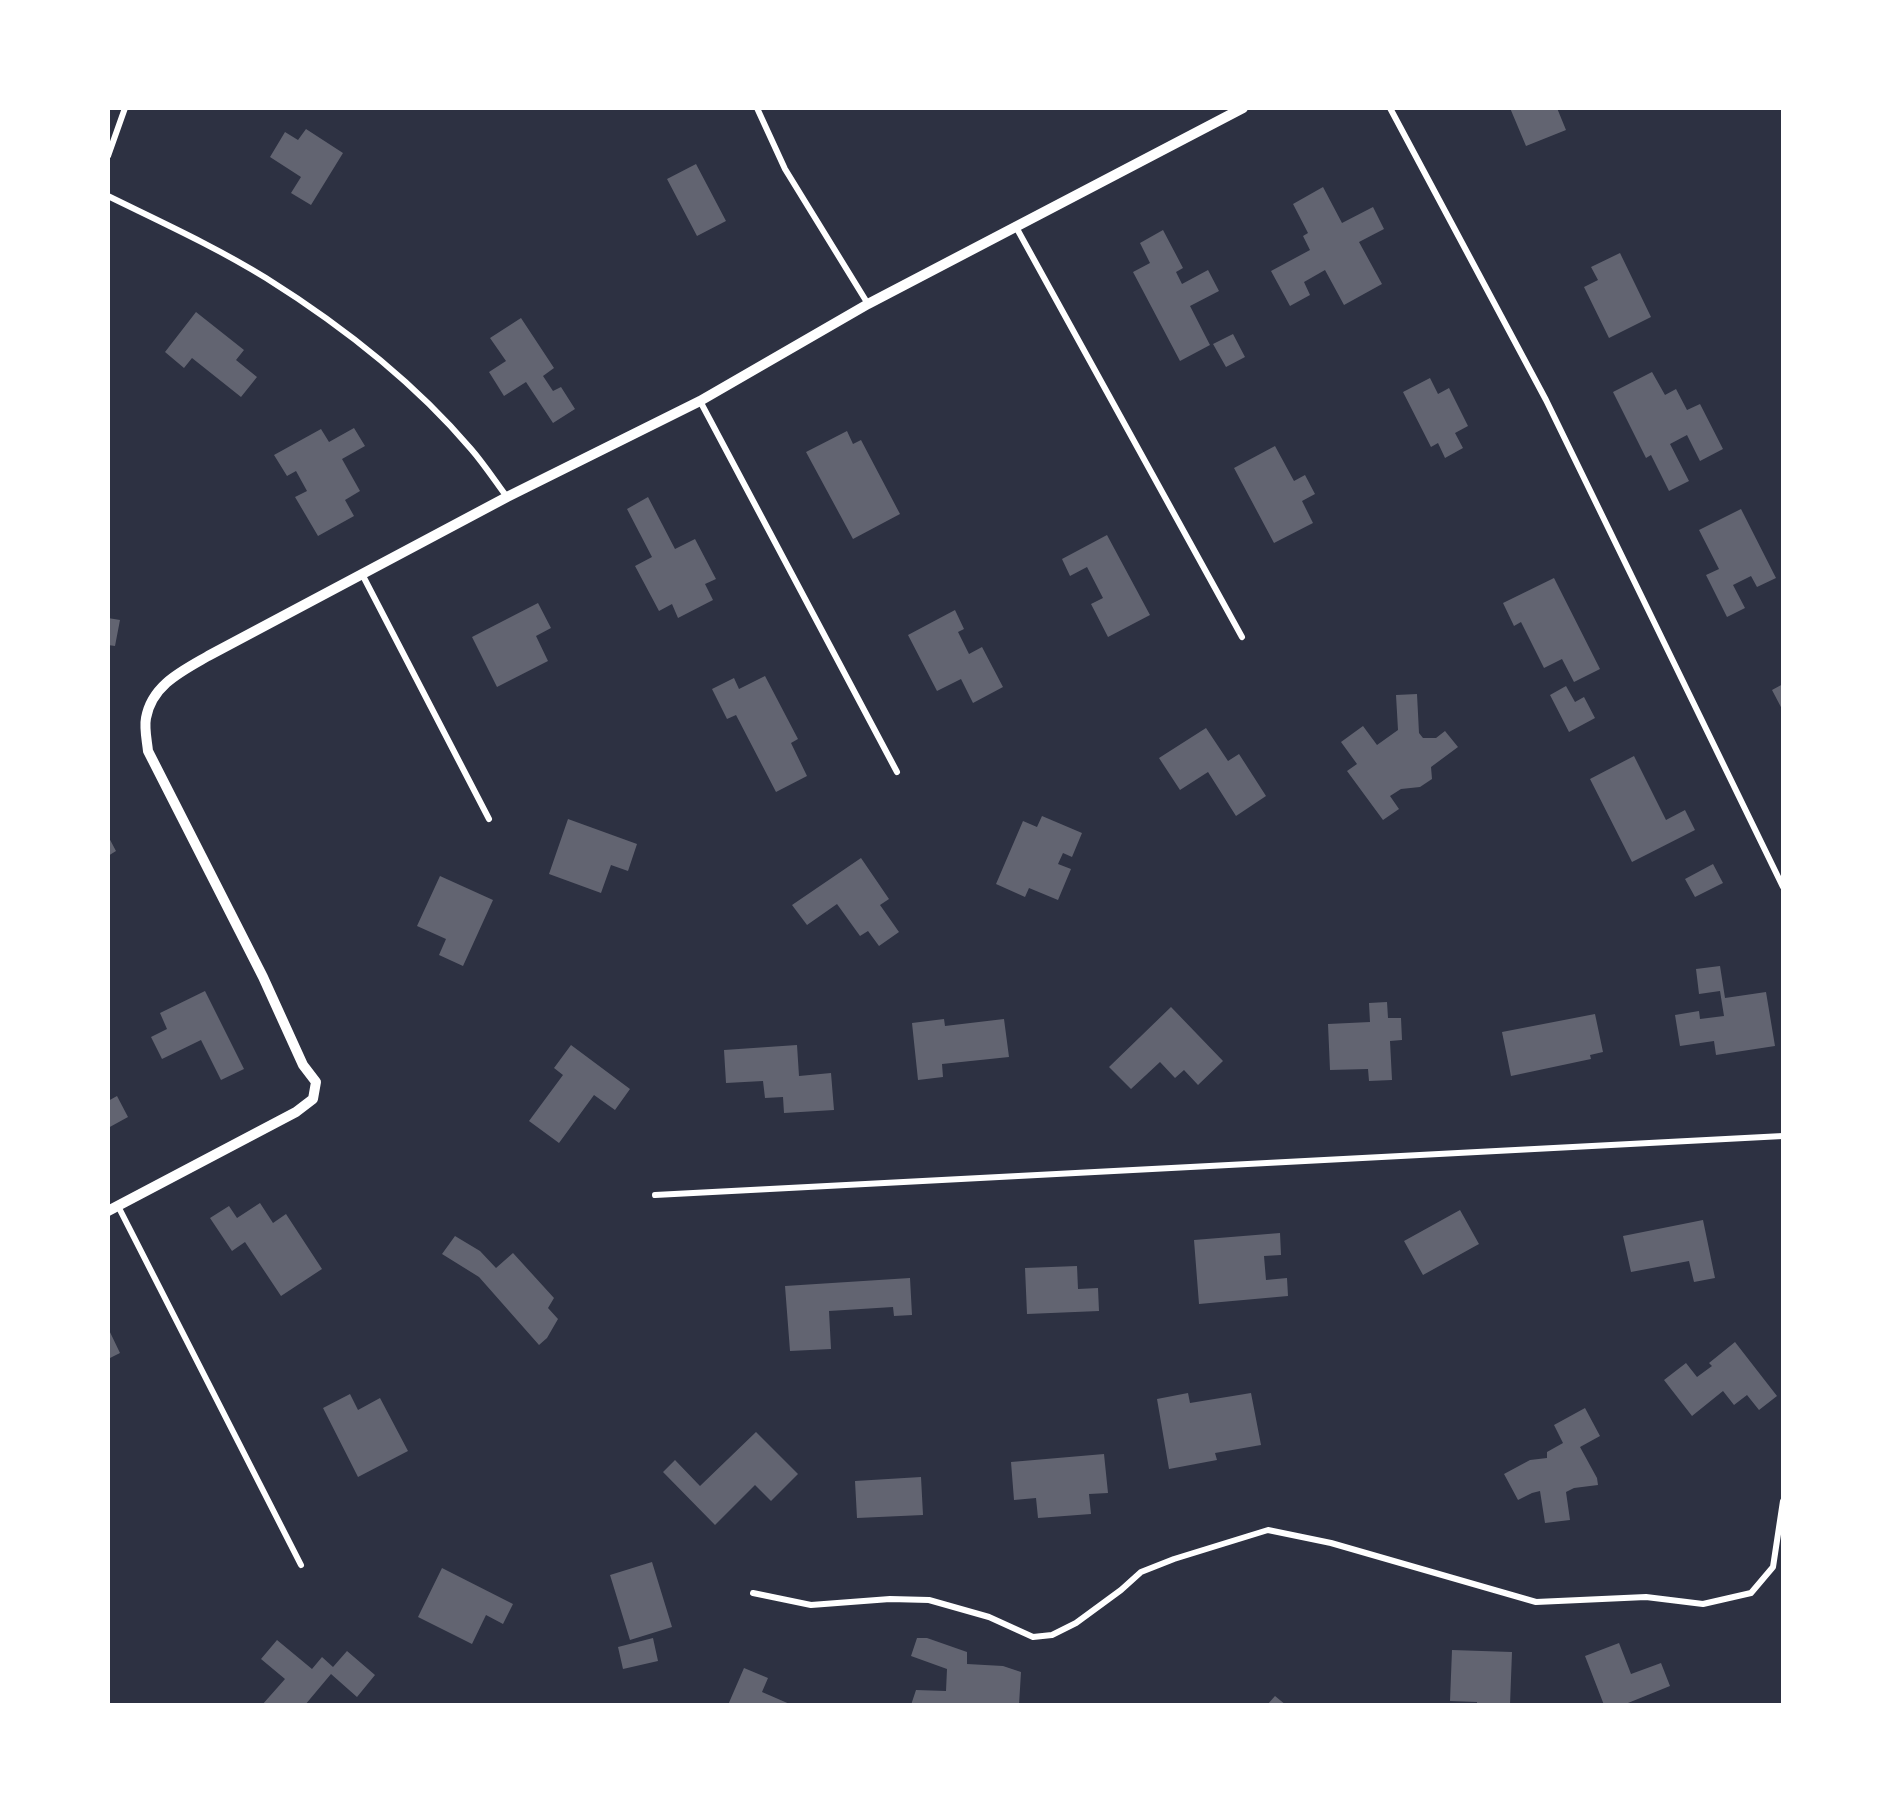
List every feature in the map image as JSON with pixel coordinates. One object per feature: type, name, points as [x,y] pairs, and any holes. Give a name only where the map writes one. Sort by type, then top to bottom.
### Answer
[{"type":"street","points":[[108,156],[125,108]]},
{"type":"street","points":[[757,108],[784,169],[868,304]]},
{"type":"street","points":[[301,1564],[113,1208],[296,1112],[313,1099],[316,1082],[303,1065],[263,977],[148,751],[146,718],[153,699],[165,682],[208,656],[507,497],[700,401],[868,304],[1243,108]]},
{"type":"street","points":[[1390,108],[1546,400],[1783,888]]},
{"type":"street","points":[[108,196],[200,242],[265,278],[344,331],[425,400],[472,450],[507,497]]},
{"type":"street","points":[[1016,226],[1242,637]]},
{"type":"street","points":[[700,401],[897,772]]},
{"type":"street","points":[[362,574],[489,819]]},
{"type":"street","points":[[655,1195],[1783,1136]]},
{"type":"street","points":[[753,1593],[811,1605],[890,1599],[930,1600],[989,1617],[1033,1637],[1053,1635],[1076,1623],[1121,1590],[1141,1572],[1174,1559],[1268,1530],[1331,1543],[1536,1602],[1646,1598],[1703,1604],[1751,1593],[1773,1567],[1783,1501]]},
{"type":"building","points":[[1510,108],[1557,108],[1566,130],[1526,146]]},
{"type":"building","points":[[306,129],[343,153],[311,205],[291,193],[301,177],[270,157],[285,132],[298,140]]},
{"type":"building","points":[[696,164],[726,221],[697,236],[667,179]]},
{"type":"building","points":[[1323,187],[1342,223],[1373,207],[1384,229],[1359,242],[1382,284],[1344,305],[1325,270],[1304,282],[1310,295],[1290,306],[1271,271],[1310,250],[1303,236],[1308,233],[1293,204]]},
{"type":"building","points":[[1163,230],[1183,268],[1176,272],[1182,284],[1208,270],[1219,291],[1190,306],[1210,345],[1180,361],[1133,272],[1150,263],[1140,243]]},
{"type":"building","points":[[1620,253],[1651,317],[1609,338],[1584,287],[1598,280],[1591,267]]},
{"type":"building","points":[[196,312],[244,350],[236,360],[257,377],[241,397],[192,358],[184,368],[165,352]]},
{"type":"building","points":[[521,318],[554,368],[543,376],[553,391],[561,387],[575,409],[553,423],[526,382],[504,396],[489,372],[506,361],[490,338]]},
{"type":"building","points":[[1233,334],[1245,357],[1226,367],[1213,344]]},
{"type":"building","points":[[1652,372],[1665,395],[1676,389],[1687,410],[1700,404],[1723,449],[1700,461],[1687,435],[1670,444],[1689,481],[1669,491],[1651,455],[1646,458],[1613,392]]},
{"type":"building","points":[[1430,378],[1438,394],[1449,388],[1468,426],[1455,433],[1463,448],[1445,458],[1438,443],[1431,447],[1403,392]]},
{"type":"building","points":[[354,428],[365,446],[342,459],[360,491],[345,500],[354,516],[318,536],[295,497],[307,491],[296,471],[287,476],[274,455],[321,429],[329,442]]},
{"type":"building","points":[[847,431],[853,444],[861,440],[900,514],[853,539],[806,452]]},
{"type":"building","points":[[1275,446],[1294,481],[1305,475],[1315,494],[1302,501],[1313,523],[1274,543],[1234,468]]},
{"type":"building","points":[[648,497],[675,549],[695,539],[716,579],[705,584],[713,600],[678,618],[672,604],[659,611],[635,566],[652,557],[627,509]]},
{"type":"building","points":[[1741,509],[1776,578],[1757,587],[1751,576],[1733,585],[1745,608],[1727,617],[1706,575],[1719,569],[1699,530]]},
{"type":"building","points":[[1107,535],[1150,615],[1108,637],[1091,604],[1103,598],[1087,567],[1070,576],[1062,559]]},
{"type":"building","points":[[1554,578],[1600,669],[1574,682],[1562,659],[1544,668],[1521,622],[1514,626],[1503,603]]},
{"type":"building","points":[[538,603],[551,628],[536,636],[548,661],[497,687],[472,637]]},
{"type":"building","points":[[955,610],[964,629],[958,632],[969,654],[982,647],[1003,687],[973,703],[961,679],[937,691],[908,635]]},
{"type":"building","points":[[108,618],[120,620],[115,646],[108,645]]},
{"type":"building","points":[[765,676],[798,739],[791,743],[807,776],[776,792],[736,715],[727,719],[712,689],[734,678],[739,689]]},
{"type":"building","points":[[1783,684],[1783,711],[1772,690]]},
{"type":"building","points":[[1566,686],[1575,702],[1584,697],[1595,718],[1569,732],[1550,695]]},
{"type":"building","points":[[1417,694],[1419,733],[1423,738],[1436,738],[1445,731],[1458,747],[1431,767],[1432,779],[1420,787],[1401,789],[1390,796],[1399,809],[1383,820],[1347,771],[1357,764],[1341,742],[1363,726],[1377,745],[1398,730],[1396,695]]},
{"type":"building","points":[[1206,728],[1228,761],[1239,754],[1266,796],[1236,816],[1208,772],[1180,790],[1159,758]]},
{"type":"building","points":[[1634,756],[1666,820],[1685,810],[1695,830],[1632,862],[1590,779]]},
{"type":"building","points":[[1042,816],[1082,833],[1072,857],[1063,853],[1058,864],[1071,869],[1058,900],[1029,888],[1025,897],[996,884],[1023,821],[1037,827]]},
{"type":"building","points":[[568,819],[637,844],[628,871],[611,865],[601,893],[549,874]]},
{"type":"building","points":[[108,836],[116,851],[108,856]]},
{"type":"building","points":[[861,858],[889,899],[880,905],[899,932],[879,946],[868,931],[860,936],[837,904],[807,925],[792,905]]},
{"type":"building","points":[[1713,864],[1723,883],[1695,897],[1685,879]]},
{"type":"building","points":[[440,876],[493,900],[463,966],[439,955],[446,939],[417,926]]},
{"type":"building","points":[[1720,966],[1725,998],[1766,992],[1775,1046],[1716,1055],[1714,1041],[1680,1046],[1675,1015],[1699,1011],[1700,1019],[1724,1016],[1720,991],[1699,994],[1696,969]]},
{"type":"building","points":[[205,991],[244,1069],[221,1080],[201,1040],[162,1059],[151,1037],[167,1029],[160,1013]]},
{"type":"building","points":[[1387,1002],[1388,1018],[1401,1018],[1402,1040],[1390,1041],[1392,1080],[1369,1081],[1368,1069],[1330,1070],[1328,1024],[1370,1022],[1369,1003]]},
{"type":"building","points":[[1171,1007],[1223,1061],[1198,1085],[1184,1070],[1175,1078],[1160,1062],[1131,1089],[1109,1067]]},
{"type":"building","points":[[1595,1014],[1603,1052],[1590,1055],[1591,1059],[1511,1076],[1502,1032]]},
{"type":"building","points":[[944,1019],[945,1026],[1004,1019],[1009,1057],[942,1064],[943,1077],[918,1080],[912,1023]]},
{"type":"building","points":[[571,1045],[630,1089],[615,1110],[594,1095],[559,1143],[529,1121],[563,1075],[554,1068]]},
{"type":"building","points":[[797,1045],[799,1076],[831,1073],[834,1110],[784,1113],[783,1097],[765,1098],[763,1081],[726,1083],[724,1050]]},
{"type":"building","points":[[117,1096],[128,1117],[108,1128],[108,1101]]},
{"type":"building","points":[[260,1203],[273,1223],[286,1214],[322,1269],[281,1296],[245,1242],[232,1251],[210,1218],[229,1206],[237,1218]]},
{"type":"building","points":[[1460,1210],[1479,1244],[1423,1275],[1404,1241]]},
{"type":"building","points":[[1703,1220],[1715,1278],[1694,1282],[1689,1261],[1631,1272],[1623,1236]]},
{"type":"building","points":[[1280,1233],[1281,1255],[1264,1256],[1266,1280],[1287,1278],[1288,1296],[1199,1304],[1194,1240]]},
{"type":"building","points":[[455,1236],[480,1251],[496,1268],[513,1253],[554,1298],[548,1308],[558,1319],[547,1338],[539,1345],[479,1277],[442,1254]]},
{"type":"building","points":[[1077,1266],[1078,1289],[1098,1288],[1099,1311],[1027,1314],[1025,1268]]},
{"type":"building","points":[[910,1278],[912,1315],[894,1316],[893,1307],[829,1311],[831,1349],[790,1351],[785,1286]]},
{"type":"building","points":[[108,1328],[120,1353],[108,1359]]},
{"type":"building","points":[[1735,1342],[1777,1396],[1759,1410],[1747,1395],[1734,1405],[1723,1391],[1692,1416],[1664,1380],[1686,1363],[1697,1377],[1712,1366],[1709,1363]]},
{"type":"building","points":[[1188,1393],[1190,1403],[1251,1393],[1261,1445],[1215,1453],[1217,1460],[1169,1469],[1157,1399]]},
{"type":"building","points":[[350,1394],[358,1410],[380,1398],[408,1451],[358,1477],[323,1408]]},
{"type":"building","points":[[1585,1408],[1600,1436],[1580,1447],[1597,1478],[1598,1485],[1574,1488],[1566,1492],[1570,1520],[1545,1523],[1540,1491],[1518,1500],[1504,1474],[1530,1460],[1547,1458],[1547,1452],[1563,1443],[1554,1425]]},
{"type":"building","points":[[756,1432],[798,1474],[771,1501],[755,1485],[715,1525],[663,1472],[675,1460],[700,1486]]},
{"type":"building","points":[[1104,1454],[1108,1493],[1089,1494],[1091,1514],[1038,1518],[1036,1498],[1014,1500],[1011,1462]]},
{"type":"building","points":[[921,1477],[923,1515],[857,1518],[855,1481]]},
{"type":"building","points":[[652,1562],[672,1627],[630,1640],[610,1575]]},
{"type":"building","points":[[442,1568],[513,1604],[503,1624],[486,1615],[472,1644],[418,1617]]},
{"type":"building","points":[[653,1638],[658,1661],[623,1669],[618,1647]]},
{"type":"building","points":[[917,1638],[927,1638],[967,1652],[967,1664],[1003,1666],[1021,1672],[1019,1705],[911,1705],[916,1690],[946,1691],[947,1669],[911,1656]]},
{"type":"building","points":[[277,1640],[312,1669],[322,1657],[333,1667],[347,1651],[375,1675],[357,1697],[331,1674],[305,1705],[262,1705],[285,1679],[261,1659]]},
{"type":"building","points":[[1619,1643],[1631,1674],[1661,1663],[1670,1686],[1623,1705],[1604,1705],[1585,1656]]},
{"type":"building","points":[[1452,1650],[1512,1652],[1510,1705],[1477,1705],[1477,1702],[1450,1701]]},
{"type":"building","points":[[744,1668],[768,1678],[762,1692],[792,1705],[728,1705]]},
{"type":"building","points":[[1275,1696],[1286,1705],[1267,1705]]}]
